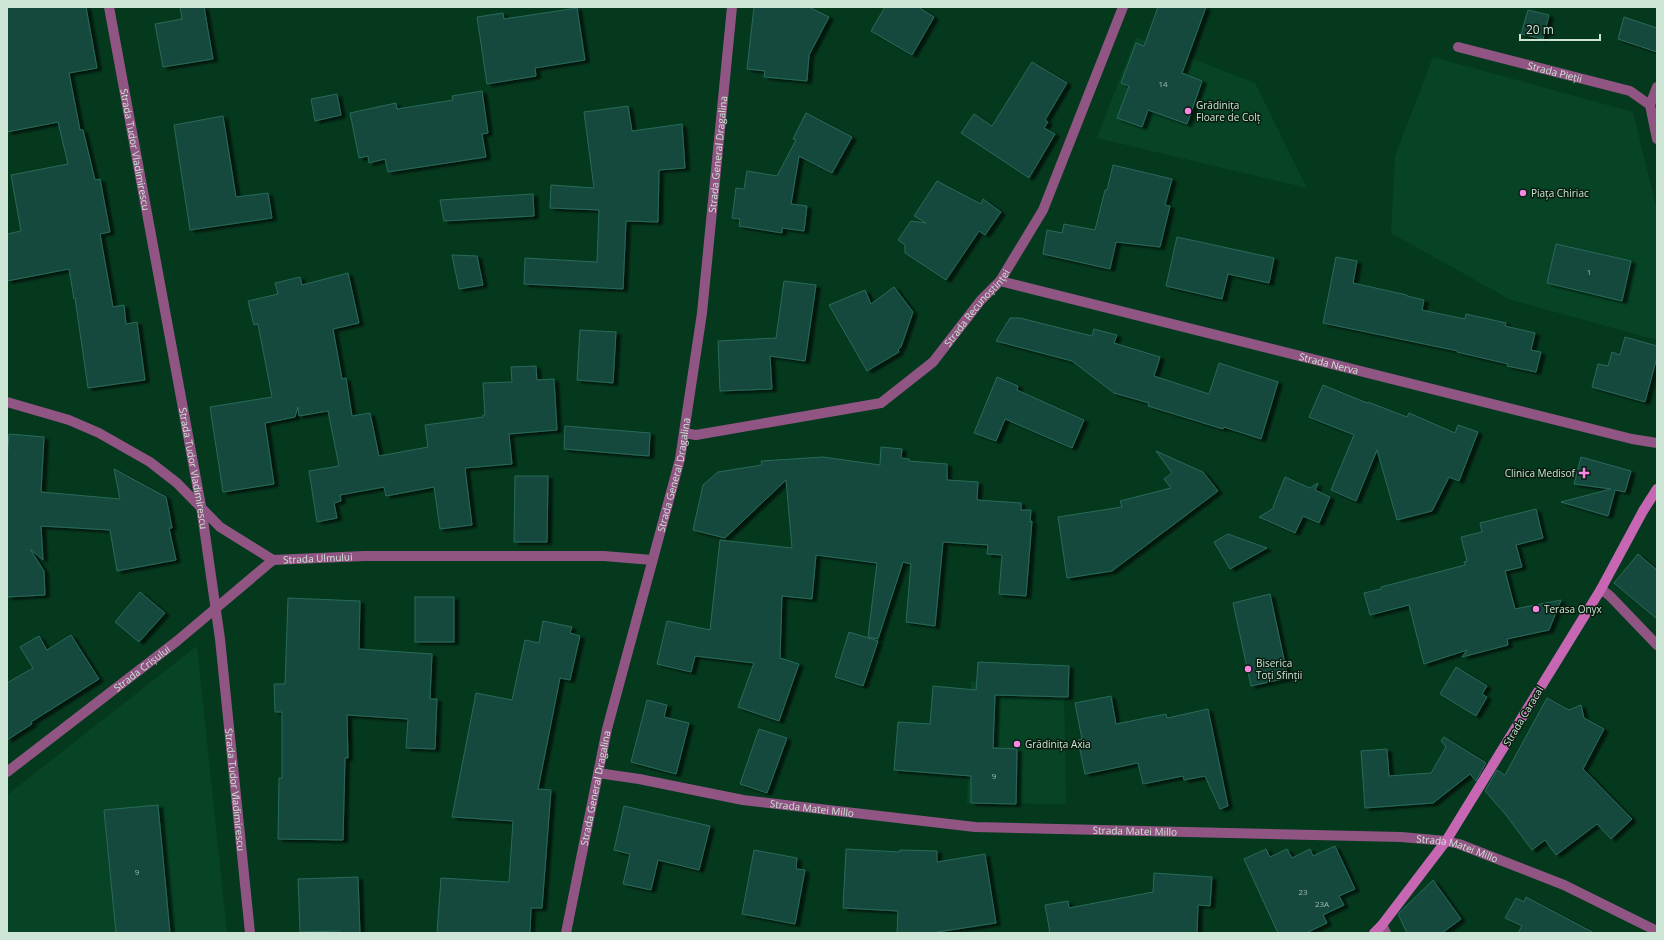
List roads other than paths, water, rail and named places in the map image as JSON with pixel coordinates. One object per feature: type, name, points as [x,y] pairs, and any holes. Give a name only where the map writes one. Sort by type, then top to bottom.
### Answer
[{"type":"main road","name":"Strada Caracal","points":[[1374,933],[1384,929],[1446,841],[1601,589],[1643,511],[1657,490]]},
{"type":"street","name":"Strada Tudor Vladimirescu","points":[[110,7],[201,506],[220,639],[250,933]]},
{"type":"street","name":"Strada General Dragalina","points":[[566,933],[607,729],[680,459],[702,313],[732,7]]},
{"type":"street","name":"Strada Recunoștinței","points":[[684,434],[696,434],[881,403],[933,362],[981,300],[1000,281],[1043,210],[1123,7]]},
{"type":"street","name":"Strada Pieții","points":[[1458,47],[1630,91],[1650,105]]},
{"type":"street","points":[[1657,87],[1650,105],[1657,139]]},
{"type":"street","name":"Strada Nerva","points":[[1000,281],[1624,437],[1657,443]]},
{"type":"street","name":"Strada Ulmului","points":[[7,402],[69,420],[99,433],[150,462],[177,483],[220,526],[273,560],[364,556],[604,556],[652,560]]},
{"type":"street","name":"Strada Crișului","points":[[7,772],[178,641],[273,560]]},
{"type":"street","points":[[1601,589],[1610,596],[1657,644]]},
{"type":"street","name":"Strada Matei Millo","points":[[598,773],[639,779],[743,800],[975,827],[1401,837],[1446,841],[1564,885],[1657,931]]},
{"type":"place","name":"Grădinița Floare de Colț","points":[[1188,111]]},
{"type":"place","name":"Piața Chiriac","points":[[1523,193]]},
{"type":"place","name":"Clinica Medisof","points":[[1584,473]]},
{"type":"place","name":"Terasa Onyx","points":[[1536,609]]},
{"type":"place","name":"Biserica Toți Sfinții","points":[[1248,669]]},
{"type":"place","name":"Grădinița Axia","points":[[1017,744]]}]
